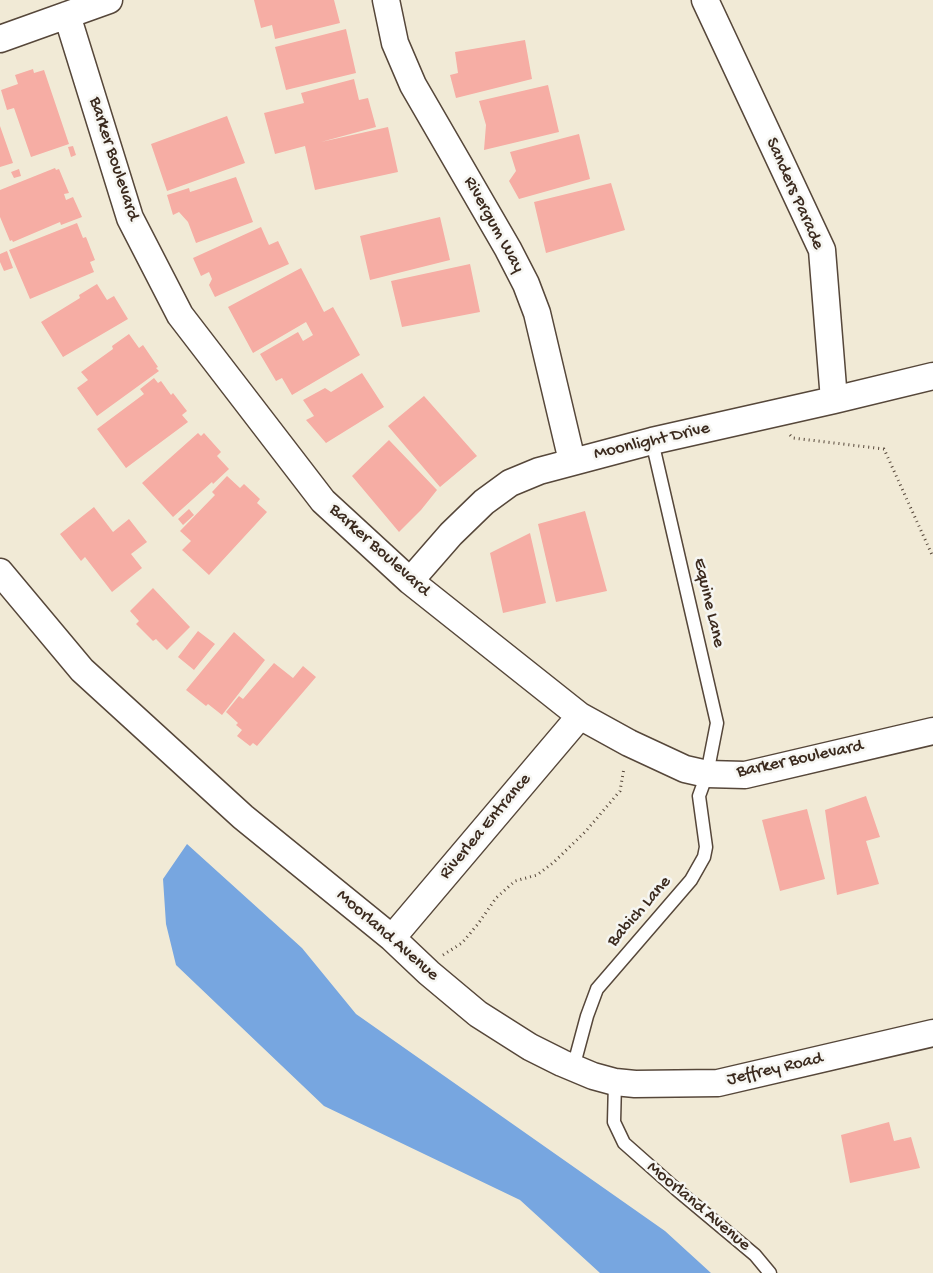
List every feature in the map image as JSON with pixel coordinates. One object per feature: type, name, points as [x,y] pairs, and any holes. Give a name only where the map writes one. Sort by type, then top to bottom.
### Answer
[{"type":"street","points":[[0,39],[109,0]]},
{"type":"street","name":"Rivergum Way","points":[[386,0],[395,43],[413,85],[503,240],[526,284],[537,314],[572,461]]},
{"type":"street","name":"Sanders Parade","points":[[705,0],[822,250],[834,400]]},
{"type":"street","name":"Barker Boulevard","points":[[67,15],[130,218],[180,315],[323,501],[410,581],[580,716],[629,743],[679,767],[707,774],[761,772],[933,731]]},
{"type":"street","name":"Moonlight Drive","points":[[410,581],[451,534],[484,502],[499,490],[539,471],[652,441],[933,376]]},
{"type":"street","name":"Moorland Avenue","points":[[0,572],[82,670],[243,818],[392,938],[429,973],[478,1014],[530,1047],[593,1076],[615,1082]]},
{"type":"street","name":"Riverlea Entrance","points":[[392,938],[580,716]]},
{"type":"street","name":"Jeffrey Road","points":[[615,1082],[634,1084],[718,1083],[933,1033]]},
{"type":"lane","name":"Equine Lane","points":[[652,441],[717,723],[707,774]]},
{"type":"lane","name":"Babich Lane","points":[[574,1068],[587,1016],[597,989],[691,880],[704,857],[706,847],[699,796],[707,774]]},
{"type":"lane","name":"Moorland Avenue","points":[[615,1082],[614,1122],[624,1143],[676,1190],[755,1255],[770,1273]]},
{"type":"path","points":[[782,412],[786,432],[793,438],[884,449],[933,557]]},
{"type":"path","points":[[429,973],[442,956],[462,943],[496,898],[515,881],[537,874],[554,862],[586,831],[620,791],[629,743]]},
{"type":"water","points":[[187,844],[302,948],[356,1014],[665,1231],[711,1273],[600,1273],[520,1200],[324,1106],[176,965],[166,924],[163,879]]},
{"type":"building","points":[[254,0],[334,0],[340,23],[275,39],[272,25],[261,28]]},
{"type":"building","points":[[346,29],[356,73],[286,90],[275,47]]},
{"type":"building","points":[[525,40],[532,79],[456,98],[450,75],[458,73],[455,52]]},
{"type":"building","points":[[33,69],[34,73],[44,70],[69,144],[31,157],[14,108],[7,110],[1,90],[18,84],[15,75]]},
{"type":"building","points":[[354,79],[359,100],[368,98],[376,127],[321,142],[388,127],[398,172],[315,190],[305,146],[275,154],[264,113],[304,103],[301,93]]},
{"type":"building","points":[[548,85],[559,132],[484,150],[486,125],[479,101]]},
{"type":"building","points":[[227,116],[245,163],[167,191],[151,144]]},
{"type":"building","points":[[0,126],[13,163],[0,167]]},
{"type":"building","points":[[579,134],[590,179],[519,199],[509,181],[516,171],[510,152]]},
{"type":"building","points":[[73,146],[76,155],[71,157],[68,147]]},
{"type":"building","points":[[55,168],[56,170],[59,169],[69,193],[64,194],[66,200],[73,197],[82,217],[61,225],[60,222],[13,242],[12,240],[10,241],[0,217],[0,190]]},
{"type":"building","points":[[19,169],[21,176],[14,178],[11,172]]},
{"type":"building","points":[[236,177],[253,222],[196,243],[188,222],[179,212],[173,215],[167,195],[189,188],[190,192]]},
{"type":"building","points":[[611,183],[625,230],[546,253],[534,202]]},
{"type":"building","points":[[440,217],[450,260],[370,280],[360,236]]},
{"type":"building","points":[[77,223],[83,238],[86,237],[95,260],[90,262],[94,272],[30,299],[9,250]]},
{"type":"building","points":[[261,227],[269,245],[278,241],[289,264],[215,297],[209,285],[212,279],[209,272],[201,276],[193,258]]},
{"type":"building","points":[[7,251],[13,268],[4,271],[0,262],[0,254]]},
{"type":"building","points":[[470,264],[480,312],[402,327],[391,281]]},
{"type":"building","points":[[301,268],[324,312],[333,307],[360,355],[292,395],[282,378],[276,381],[260,354],[298,332],[303,341],[313,335],[306,322],[253,353],[228,307]]},
{"type":"building","points":[[97,284],[107,300],[114,296],[128,319],[63,357],[41,322],[80,298],[79,295]]},
{"type":"building","points":[[129,334],[139,348],[143,345],[159,371],[97,416],[77,388],[88,380],[81,372],[113,349],[112,346]]},
{"type":"building","points":[[362,373],[384,407],[326,443],[306,420],[314,416],[303,400],[325,388],[331,392]]},
{"type":"building","points":[[154,378],[158,383],[161,381],[171,395],[173,393],[187,411],[182,415],[188,422],[126,468],[97,429],[144,394],[140,389]]},
{"type":"building","points":[[424,396],[477,456],[440,487],[388,426]]},
{"type":"building","points":[[198,433],[201,436],[204,433],[221,452],[217,456],[229,469],[173,517],[142,483]]},
{"type":"building","points":[[389,440],[437,490],[421,510],[399,532],[352,476]]},
{"type":"building","points":[[227,476],[240,488],[244,484],[260,499],[257,503],[267,512],[209,575],[182,550],[191,541],[180,531],[215,495],[212,492]]},
{"type":"building","points":[[94,507],[113,532],[129,519],[147,542],[131,554],[142,568],[112,592],[85,557],[81,561],[60,534]]},
{"type":"building","points":[[189,509],[194,515],[183,525],[178,519]]},
{"type":"building","points":[[585,511],[607,591],[556,602],[538,524]]},
{"type":"building","points":[[530,533],[546,603],[503,613],[490,553]]},
{"type":"building","points":[[153,588],[190,627],[167,650],[156,639],[153,641],[136,624],[139,621],[130,611]]},
{"type":"building","points":[[198,631],[215,644],[194,670],[178,657]]},
{"type":"building","points":[[234,632],[265,660],[222,715],[208,704],[206,706],[186,690]]},
{"type":"building","points":[[274,663],[293,678],[303,666],[316,677],[257,746],[253,743],[250,746],[237,736],[242,730],[236,725],[238,723],[226,712],[239,696],[243,699]]},
{"type":"building","points":[[866,796],[880,837],[866,841],[879,884],[837,895],[825,810]]},
{"type":"building","points":[[807,809],[825,879],[780,891],[762,820]]},
{"type":"building","points":[[889,1122],[894,1141],[911,1137],[920,1168],[850,1183],[841,1135]]}]
